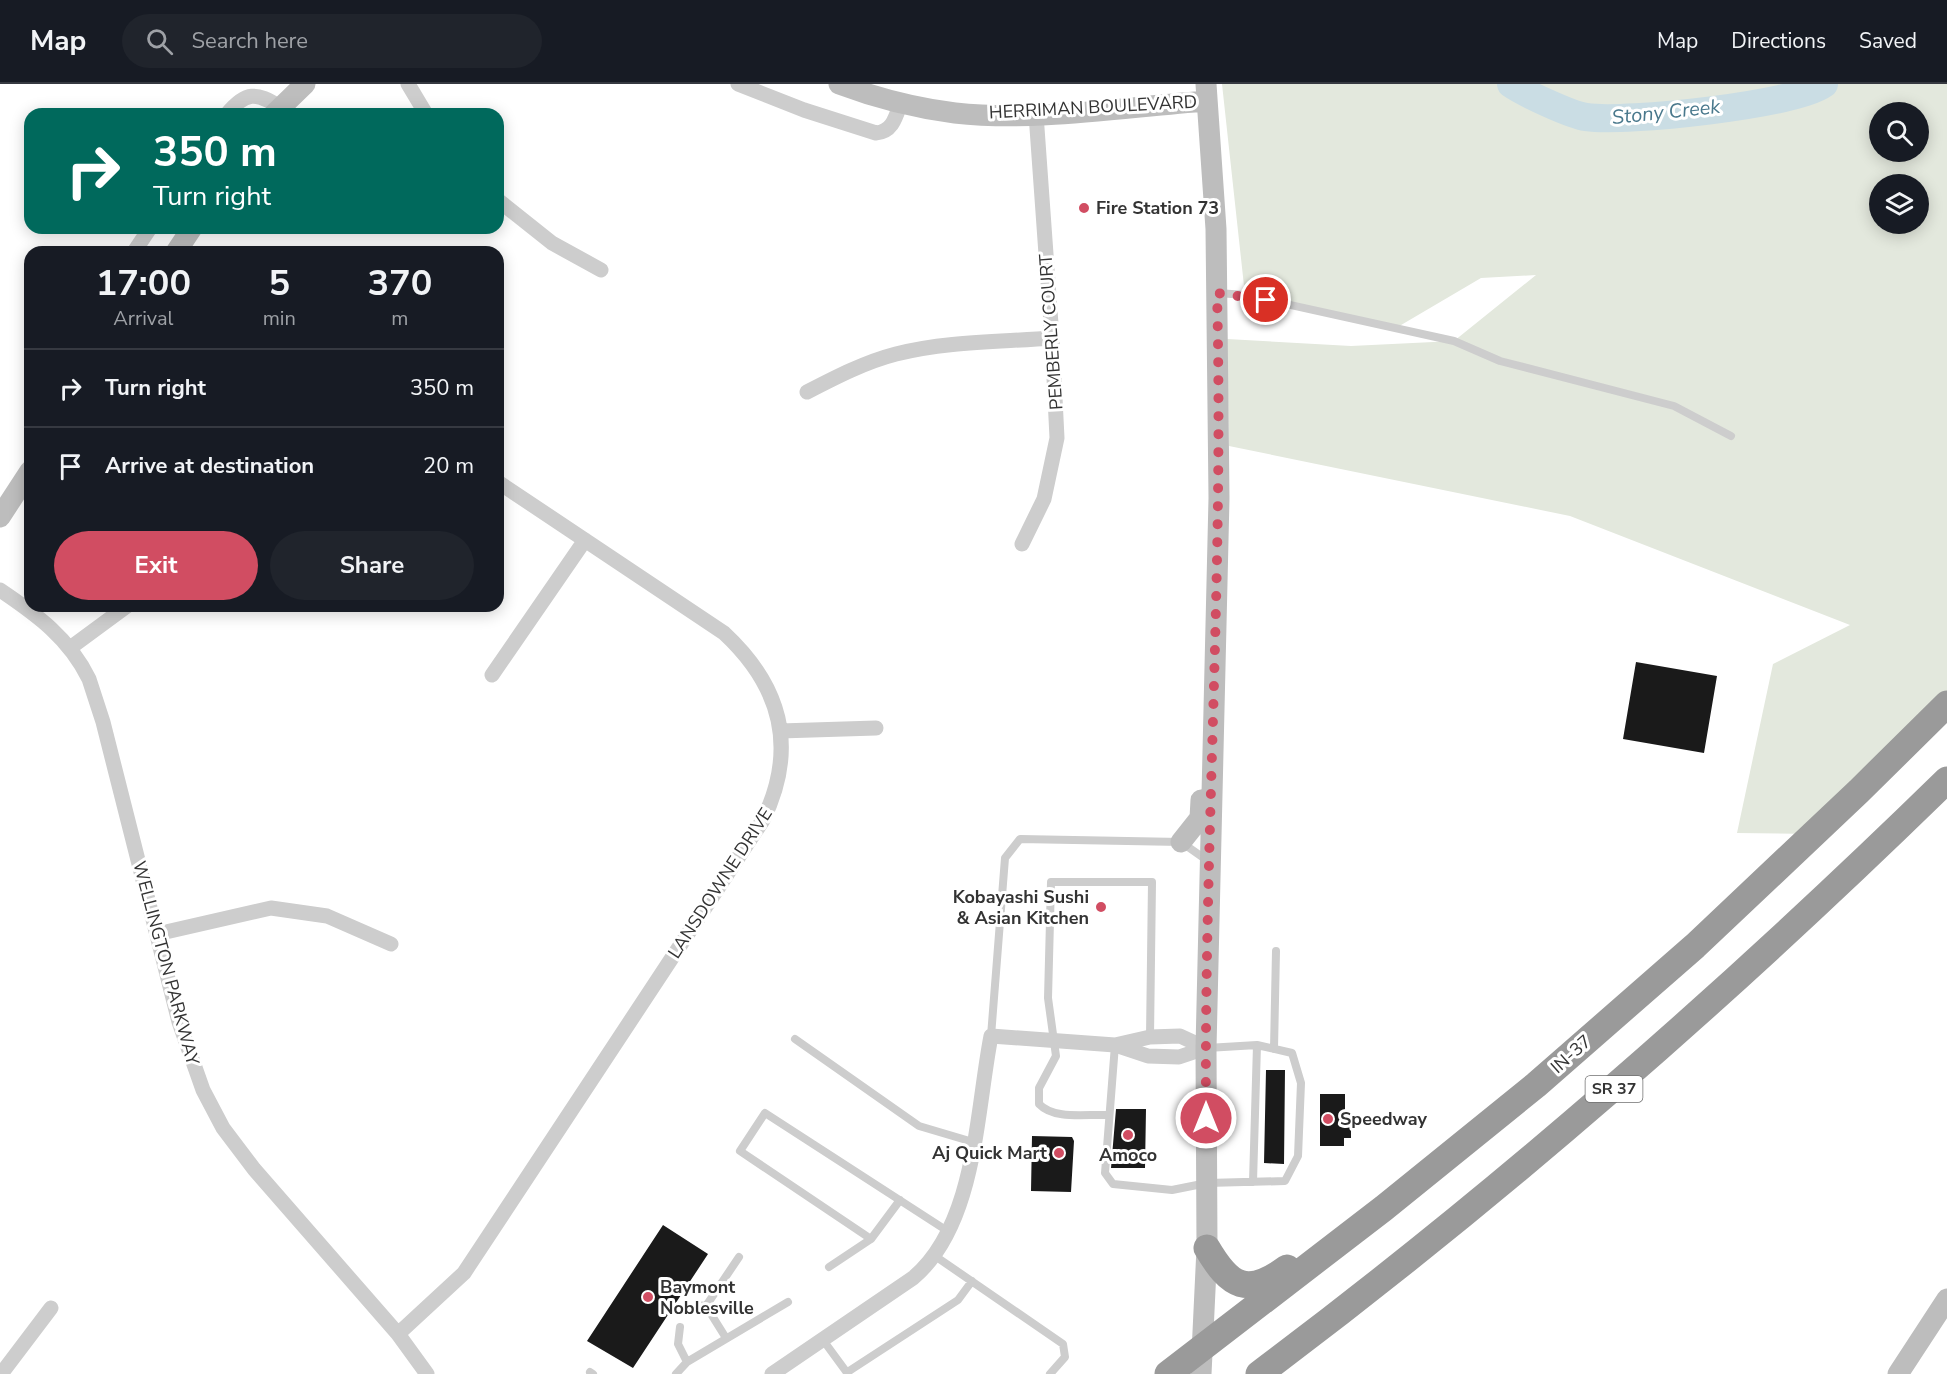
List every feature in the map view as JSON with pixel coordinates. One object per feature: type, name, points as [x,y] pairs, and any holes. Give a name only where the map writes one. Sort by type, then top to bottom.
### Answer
[{"type":"highway","name":"IN-37","points":[[1168,1374],[1202,1361],[1536,1085],[1695,946],[1947,704]]},
{"type":"highway","name":"SR 37","points":[[1259,1374],[1409,1259],[1594,1107],[1774,946],[1947,780]]},
{"type":"highway","points":[[1207,1248],[1220,1269],[1233,1281],[1253,1286],[1269,1280],[1300,1259],[1513,1087],[1536,1085]]},
{"type":"main road","points":[[279,108],[305,84]]},
{"type":"main road","name":"HERRIMAN BOULEVARD","points":[[839,84],[901,102],[955,113],[1036,114],[1206,93]]},
{"type":"main road","points":[[1202,1361],[1207,1248],[1206,1048],[1209,861],[1219,498],[1217,293],[1206,93]]},
{"type":"main road","points":[[0,517],[24,480]]},
{"type":"main road","points":[[1181,842],[1200,818],[1203,704],[1215,641]]},
{"type":"main road","points":[[1898,1374],[1947,1299]]},
{"type":"street","points":[[408,84],[422,108]]},
{"type":"street","points":[[738,84],[804,110],[876,134],[892,125],[901,102]]},
{"type":"street","points":[[233,108],[241,99],[250,96],[267,99],[275,108]]},
{"type":"street","name":"PEMBERLY COURT","points":[[1022,544],[1044,499],[1054,462],[1057,406],[1036,114]]},
{"type":"street","points":[[504,205],[552,243],[601,270]]},
{"type":"street","points":[[807,392],[873,361],[924,348],[1052,338]]},
{"type":"street","name":"LANSDOWNE DRIVE","points":[[398,1334],[464,1273],[763,820],[771,802],[780,767],[780,732],[768,688],[761,674],[740,648],[724,633],[504,486]]},
{"type":"street","points":[[492,675],[585,540]]},
{"type":"street","name":"WELLINGTON PARKWAY","points":[[0,590],[24,607]]},
{"type":"street","name":"WELLINGTON PARKWAY","points":[[31,612],[48,624],[70,648],[89,679],[103,722],[190,1059],[223,1128],[254,1169],[398,1334],[427,1374]]},
{"type":"street","points":[[70,648],[119,612]]},
{"type":"street","points":[[780,732],[876,728]]},
{"type":"street","points":[[157,934],[271,908],[327,916],[391,945]]},
{"type":"street","points":[[772,1374],[913,1278],[936,1256],[950,1233],[961,1205],[991,1036],[1115,1045],[1148,1056],[1179,1057],[1206,1048]]},
{"type":"street","points":[[1115,1045],[1150,1037],[1180,1036],[1206,1048]]},
{"type":"street","points":[[1,1374],[51,1308]]},
{"type":"lane","points":[[1217,293],[1245,295],[1454,341],[1500,361],[1674,406],[1731,435]]},
{"type":"lane","points":[[991,1036],[1005,858],[1020,838],[1181,842],[1209,861]]},
{"type":"lane","points":[[1107,1115],[1054,1114],[1039,1104],[1039,1088],[1056,1056],[1048,998],[1052,882],[1152,882],[1150,1037]]},
{"type":"lane","points":[[1274,1048],[1276,951]]},
{"type":"lane","points":[[795,1039],[919,1126],[973,1142]]},
{"type":"lane","points":[[1115,1045],[1107,1115],[1105,1173],[1113,1184],[1172,1190],[1207,1183],[1285,1181],[1298,1156],[1302,1083],[1292,1053],[1257,1046],[1206,1048]]},
{"type":"lane","points":[[1253,1182],[1257,1046]]},
{"type":"lane","points":[[871,1239],[740,1151],[765,1113],[950,1233]]},
{"type":"lane","points":[[829,1267],[871,1239],[900,1200]]},
{"type":"lane","points":[[936,1256],[1063,1344],[1065,1357],[1050,1374]]},
{"type":"lane","points":[[706,1306],[739,1257]]},
{"type":"lane","points":[[823,1340],[849,1373],[958,1300],[972,1281]]},
{"type":"lane","points":[[676,1374],[687,1362],[788,1302]]},
{"type":"lane","points":[[690,1312],[697,1305],[706,1306]]},
{"type":"lane","points":[[706,1306],[726,1338]]},
{"type":"lane","points":[[680,1327],[678,1344],[687,1362]]},
{"type":"shaded area","points":[[1222,84],[1947,84],[1947,702],[1813,834],[1737,833],[1773,664],[1850,625],[1570,516],[1229,446],[1227,339],[1351,346],[1454,341],[1536,275],[1481,278],[1396,328],[1245,295]]},
{"type":"building","points":[[1636,662],[1717,676],[1704,753],[1623,739]]},
{"type":"building","points":[[1266,1070],[1285,1070],[1284,1164],[1264,1163]]},
{"type":"building","points":[[1320,1094],[1345,1094],[1345,1112],[1351,1112],[1351,1138],[1344,1138],[1344,1146],[1320,1146]]},
{"type":"building","points":[[1116,1109],[1146,1109],[1145,1168],[1111,1168]]},
{"type":"building","points":[[1032,1136],[1072,1137],[1074,1141],[1071,1192],[1031,1191]]},
{"type":"building","name":"Baymont Noblesville","points":[[663,1225],[708,1254],[633,1368],[587,1341]]},
{"type":"waterway","name":"Stony Creek","points":[[1511,84],[1536,98],[1570,112],[1586,117],[1606,118],[1709,111],[1780,99],[1807,92],[1824,84]]},
{"type":"place","name":"Fire Station 73","points":[[1084,208]]},
{"type":"place","name":"Kobayashi Sushi & Asian Kitchen","points":[[1101,907]]},
{"type":"place","name":"Speedway","points":[[1328,1119]]},
{"type":"place","name":"Amoco","points":[[1128,1135]]},
{"type":"place","name":"Aj Quick Mart","points":[[1059,1153]]},
{"type":"place","name":"Baymont Noblesville","points":[[648,1297]]},
{"type":"route","points":[[1206,1118],[1209,861],[1219,498],[1217,293],[1245,295],[1266,300]]}]
